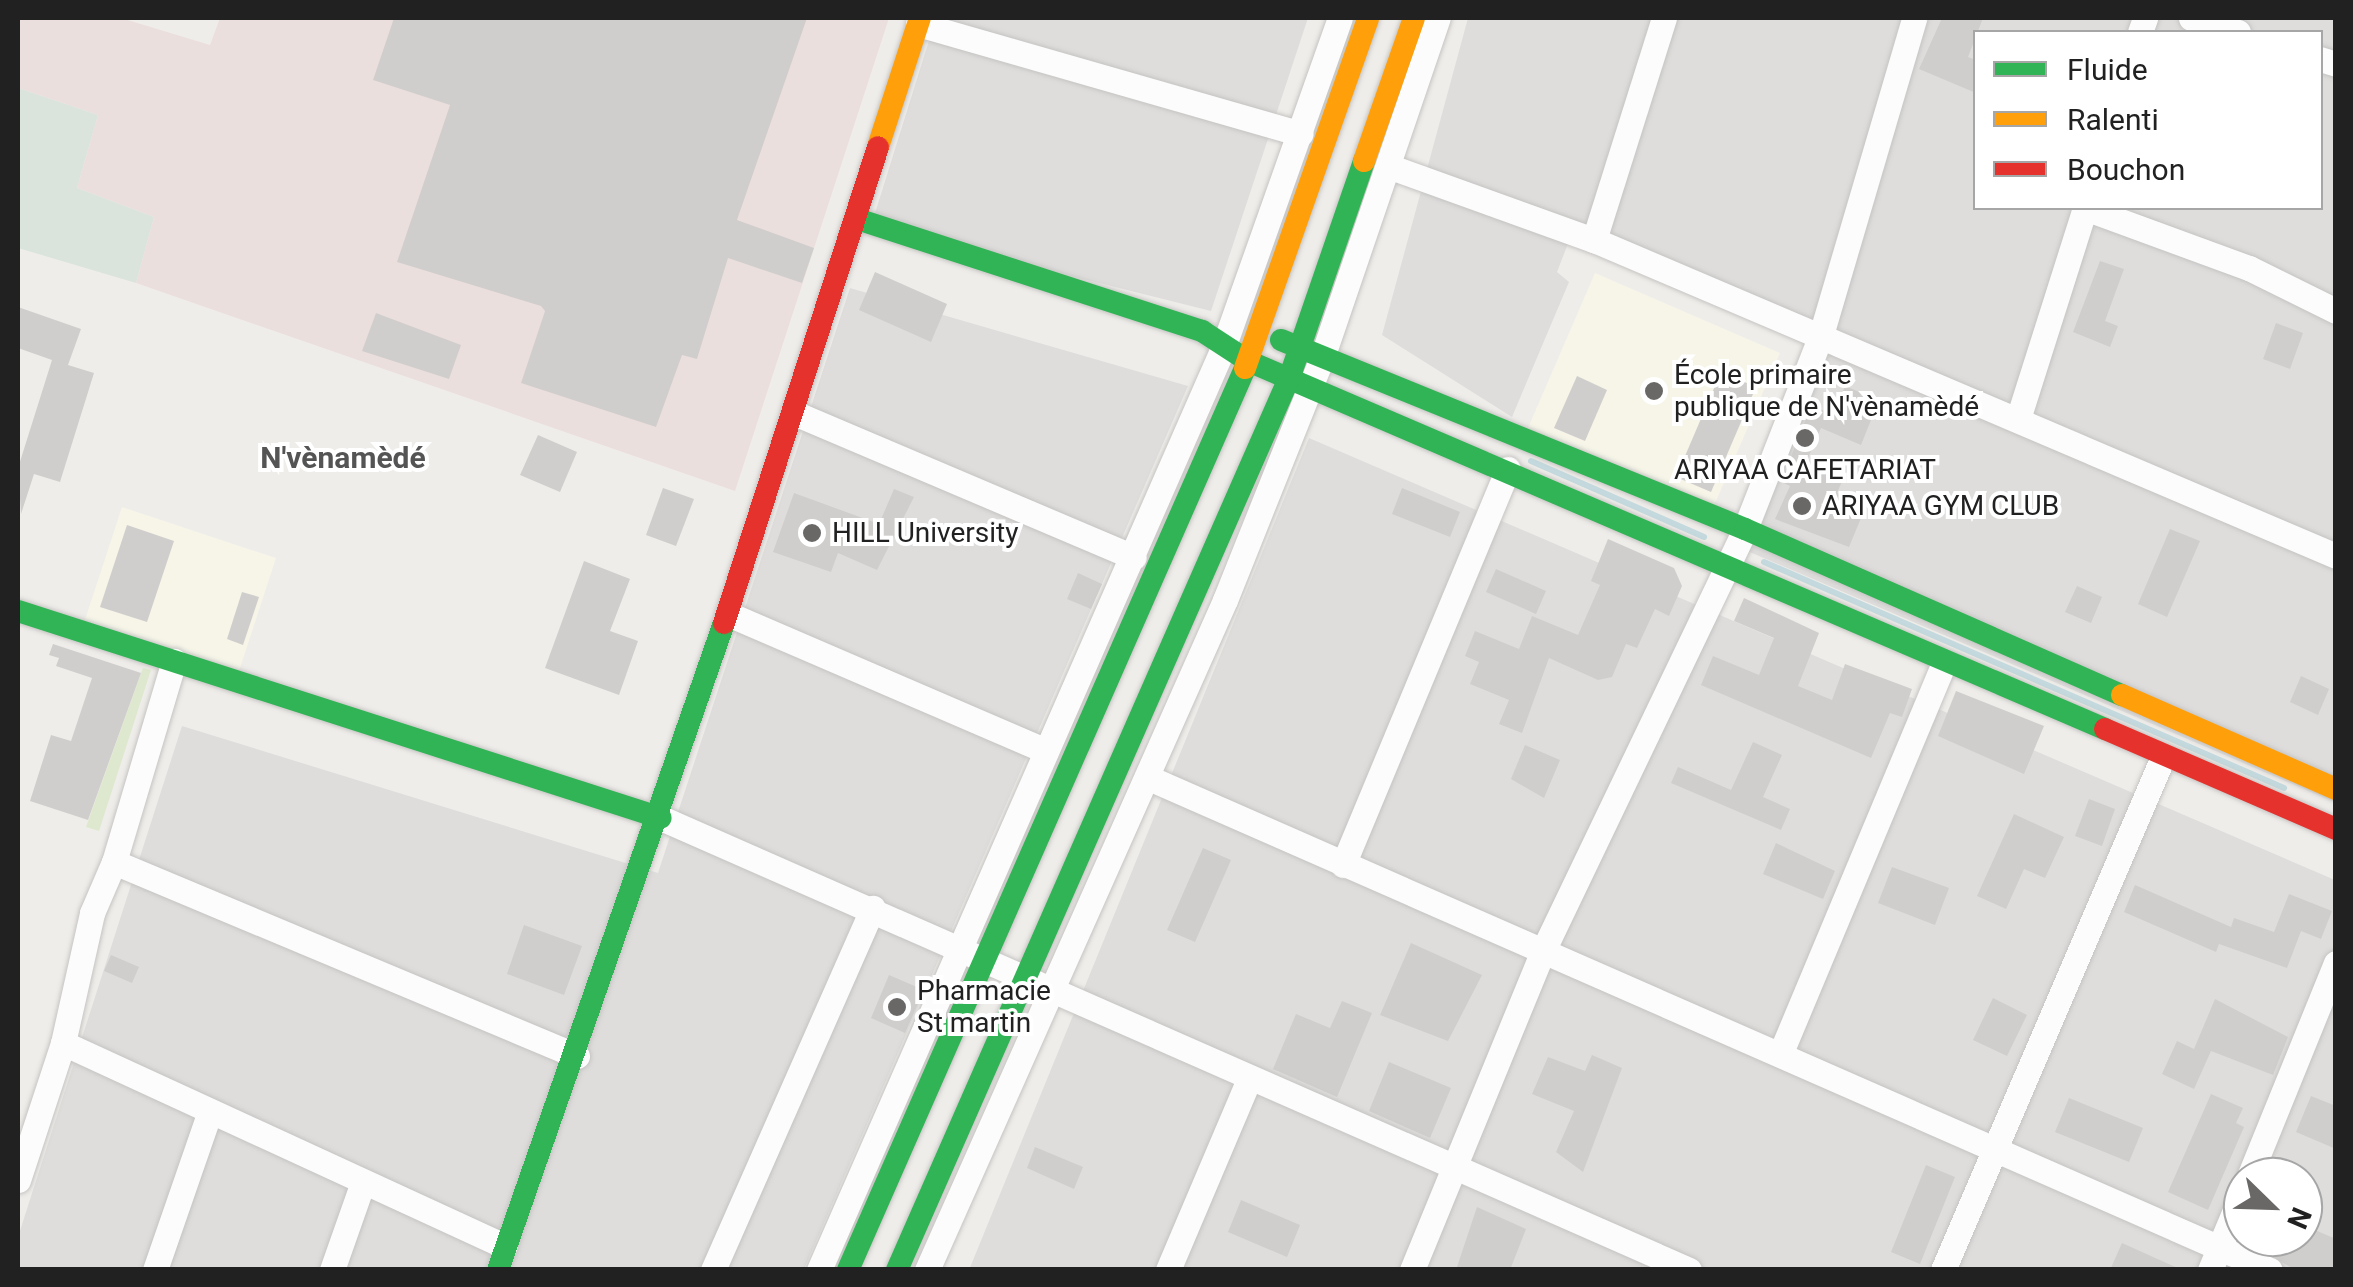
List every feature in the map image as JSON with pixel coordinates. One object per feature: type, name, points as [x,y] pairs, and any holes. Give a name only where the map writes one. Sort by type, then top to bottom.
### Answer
[{"type":"street","points":[[848,1270],[973,953],[1046,751],[1227,337],[1340,18]]},
{"type":"street","points":[[819,1270],[1183,520],[1259,334],[1368,18]]},
{"type":"street","points":[[1312,351],[1414,18]]},
{"type":"street","points":[[927,1270],[1048,989],[1149,778],[1300,380],[1388,166],[1438,18]]},
{"type":"street","points":[[1594,240],[1664,18]]},
{"type":"street","points":[[1412,1270],[1542,952],[1745,530],[1821,335],[1914,18]]},
{"type":"street","points":[[2191,18],[2231,30]]},
{"type":"street","points":[[63,1044],[362,1185],[501,1258],[661,818],[919,21],[1301,134]]},
{"type":"street","points":[[1388,166],[1594,240],[2336,556]]},
{"type":"street","points":[[2018,419],[2084,210]]},
{"type":"street","points":[[2090,210],[2249,268],[2336,311]]},
{"type":"street","points":[[857,219],[1202,331],[1227,337],[1259,334],[1312,351],[1745,530],[2336,789]]},
{"type":"street","points":[[1227,337],[1248,360],[2336,829]]},
{"type":"street","points":[[897,1270],[1025,977],[1300,380]]},
{"type":"street","points":[[794,413],[1134,557]]},
{"type":"street","points":[[1343,865],[1508,469]]},
{"type":"street","points":[[18,611],[661,818],[873,908],[1249,1079],[1685,1269]]},
{"type":"street","points":[[728,614],[1046,751]]},
{"type":"street","points":[[18,1180],[63,1044],[92,914],[114,862],[174,661]]},
{"type":"street","points":[[1782,1050],[1944,662]]},
{"type":"street","points":[[1943,1270],[2163,757]]},
{"type":"street","points":[[1149,778],[1542,952],[1782,1050],[1996,1149],[2215,1259],[2270,1270]]},
{"type":"street","points":[[114,862],[577,1056]]},
{"type":"street","points":[[714,1270],[873,908]]},
{"type":"street","points":[[2257,1157],[2336,963]]},
{"type":"street","points":[[1168,1270],[1249,1079]]},
{"type":"street","points":[[156,1270],[209,1114]]},
{"type":"street","points":[[332,1270],[362,1185]]},
{"type":"shaded area","points":[[18,18],[121,18],[210,45],[220,18],[889,18],[735,491],[136,283],[154,217],[77,188],[98,115],[18,88]]},
{"type":"shaded area","points":[[936,18],[1308,18],[1211,311],[871,226]]},
{"type":"shaded area","points":[[1468,18],[2335,18],[2335,802],[1738,547],[1812,342],[1569,241],[1557,272],[1569,282],[1512,417],[1382,335]]},
{"type":"shaded area","points":[[18,88],[98,115],[77,188],[154,217],[136,283],[18,248]]},
{"type":"shaded area","name":"École primaire publique de N'vènamèdé","points":[[1595,273],[1780,353],[1713,508],[1528,428]]},
{"type":"shaded area","points":[[850,288],[1188,386],[804,1269],[18,1270],[18,1237],[182,726],[658,873]]},
{"type":"shaded area","points":[[1309,438],[2335,880],[2335,1269],[969,1270]]},
{"type":"shaded area","points":[[122,507],[276,558],[239,671],[85,620]]},
{"type":"green space","points":[[143,668],[151,670],[99,831],[86,827]]},
{"type":"building","points":[[394,18],[807,18],[737,220],[814,248],[802,283],[728,258],[697,359],[682,355],[656,427],[521,383],[545,311],[541,306],[397,262],[450,105],[373,80]]},
{"type":"building","points":[[1942,18],[1983,18],[1978,30],[1973,30],[1968,57],[1973,59],[1973,92],[1919,69]]},
{"type":"building","points":[[2100,261],[2124,269],[2105,321],[2118,326],[2110,347],[2073,332]]},
{"type":"building","points":[[875,272],[947,304],[931,342],[859,310]]},
{"type":"building","points":[[18,307],[81,329],[68,365],[94,373],[60,482],[34,474],[21,514],[18,468],[52,360],[18,348]]},
{"type":"building","points":[[376,313],[461,345],[449,379],[362,351]]},
{"type":"building","points":[[2276,323],[2303,333],[2290,369],[2263,359]]},
{"type":"building","points":[[1721,372],[1756,387],[1711,492],[1676,477]]},
{"type":"building","points":[[1577,376],[1607,390],[1585,441],[1554,428]]},
{"type":"building","points":[[1845,386],[1879,400],[1861,445],[1821,428],[1807,460],[1844,477],[1837,493],[1866,506],[1849,547],[1775,519],[1790,486],[1781,482],[1807,416],[1816,407],[1833,415]]},
{"type":"building","points":[[538,435],[577,452],[560,492],[520,475]]},
{"type":"building","points":[[663,488],[694,499],[676,546],[646,535]]},
{"type":"building","points":[[1402,488],[1460,512],[1450,537],[1392,514]]},
{"type":"building","points":[[894,489],[914,497],[877,570],[838,553],[831,572],[773,552],[794,493],[879,524]]},
{"type":"building","points":[[127,525],[174,541],[147,622],[100,607]]},
{"type":"building","points":[[2170,529],[2200,541],[2167,617],[2138,604]]},
{"type":"building","points":[[1608,539],[1674,568],[1682,586],[1669,616],[1655,609],[1637,648],[1626,644],[1612,677],[1598,680],[1549,658],[1522,733],[1499,724],[1509,700],[1470,684],[1479,662],[1465,656],[1475,631],[1519,649],[1532,616],[1578,635],[1600,585],[1591,581]]},
{"type":"building","points":[[584,561],[630,579],[610,631],[638,641],[619,695],[545,668]]},
{"type":"building","points":[[1496,569],[1546,591],[1536,614],[1486,592]]},
{"type":"building","points":[[1078,573],[1102,584],[1091,609],[1067,599]]},
{"type":"building","points":[[2077,586],[2102,597],[2091,623],[2065,612]]},
{"type":"building","points":[[242,592],[259,597],[243,645],[227,639]]},
{"type":"building","points":[[1744,598],[1819,633],[1798,686],[1832,700],[1845,664],[1912,689],[1902,717],[1890,713],[1871,758],[1701,685],[1713,656],[1759,675],[1774,638],[1734,621]]},
{"type":"building","points":[[53,644],[141,673],[88,820],[30,801],[51,735],[71,741],[92,678],[56,666],[59,658],[49,655]]},
{"type":"building","points":[[2301,676],[2329,689],[2318,715],[2290,702]]},
{"type":"building","points":[[1956,691],[2044,726],[2024,774],[1938,736]]},
{"type":"building","points":[[1753,742],[1782,755],[1763,797],[1790,809],[1781,830],[1671,783],[1678,767],[1731,790]]},
{"type":"building","points":[[1525,745],[1560,760],[1544,798],[1511,779]]},
{"type":"building","points":[[2089,799],[2115,809],[2102,846],[2075,836]]},
{"type":"building","points":[[2014,814],[2064,837],[2045,878],[2024,869],[2006,909],[1977,896]]},
{"type":"building","points":[[1776,843],[1835,871],[1823,899],[1763,874]]},
{"type":"building","points":[[1203,848],[1231,860],[1195,942],[1167,930]]},
{"type":"building","points":[[1892,867],[1949,888],[1935,925],[1878,903]]},
{"type":"building","points":[[2135,885],[2231,927],[2234,918],[2274,932],[2289,894],[2332,911],[2321,939],[2301,931],[2287,968],[2219,944],[2216,952],[2124,912]]},
{"type":"building","points":[[524,925],[582,946],[564,995],[507,974]]},
{"type":"building","points":[[1411,943],[1482,975],[1448,1041],[1380,1015]]},
{"type":"building","points":[[111,955],[139,967],[132,983],[104,971]]},
{"type":"building","points":[[889,975],[924,990],[905,1033],[871,1018]]},
{"type":"building","points":[[1993,998],[2027,1015],[2007,1056],[1973,1040]]},
{"type":"building","points":[[2215,999],[2288,1037],[2273,1075],[2211,1051],[2194,1089],[2162,1074],[2177,1041],[2194,1049]]},
{"type":"building","points":[[1342,1001],[1372,1013],[1337,1097],[1273,1069],[1296,1014],[1330,1028]]},
{"type":"building","points":[[1592,1055],[1622,1068],[1583,1172],[1556,1152],[1574,1111],[1532,1094],[1548,1057],[1585,1071]]},
{"type":"building","points":[[1389,1062],[1451,1088],[1430,1138],[1369,1111]]},
{"type":"building","points":[[2211,1094],[2243,1108],[2236,1123],[2244,1127],[2231,1157],[2223,1157],[2223,1175],[2208,1210],[2168,1192]]},
{"type":"building","points":[[2311,1096],[2336,1106],[2336,1149],[2296,1132]]},
{"type":"building","points":[[2069,1098],[2143,1128],[2129,1162],[2055,1132]]},
{"type":"building","points":[[1035,1147],[1083,1167],[1074,1189],[1027,1168]]},
{"type":"building","points":[[1926,1165],[1955,1177],[1920,1264],[1891,1252]]},
{"type":"building","points":[[1241,1200],[1300,1225],[1287,1257],[1228,1232]]},
{"type":"building","points":[[1477,1207],[1526,1229],[1510,1270],[1456,1270]]},
{"type":"building","points":[[2323,1233],[2336,1239],[2336,1270],[2295,1270],[2273,1257],[2323,1257]]},
{"type":"building","points":[[2122,1243],[2182,1270],[2110,1270]]},
{"type":"waterway","points":[[1531,461],[1704,537]]},
{"type":"waterway","points":[[1764,562],[2284,788]]},
{"type":"traffic: fast","points":[[897,1270],[1290,376],[1364,161]]},
{"type":"traffic: fast","points":[[857,219],[1202,331],[1248,361],[2105,729]]},
{"type":"traffic: fast","points":[[1281,340],[1745,529],[2122,695]]},
{"type":"traffic: fast","points":[[848,1270],[1245,368]]},
{"type":"traffic: fast","points":[[18,611],[661,818]]},
{"type":"traffic: fast","points":[[498,1270],[724,623]]},
{"type":"traffic: slow","points":[[878,147],[920,18]]},
{"type":"traffic: slow","points":[[1245,368],[1368,18]]},
{"type":"traffic: slow","points":[[1364,161],[1414,18]]},
{"type":"traffic: slow","points":[[2122,695],[2336,789]]},
{"type":"traffic: jam","points":[[724,623],[878,147]]},
{"type":"traffic: jam","points":[[2105,729],[2336,829]]},
{"type":"place","name":"École primaire publique de N'vènamèdé","points":[[1654,391]]},
{"type":"place","name":"ARIYAA CAFETARIAT","points":[[1805,438]]},
{"type":"place","name":"ARIYAA GYM CLUB","points":[[1802,506]]},
{"type":"place","name":"HILL University","points":[[812,533]]},
{"type":"place","name":"Pharmacie St martin","points":[[897,1007]]},
{"type":"district","name":"N'vènamèdé","points":[[343,458]]}]
